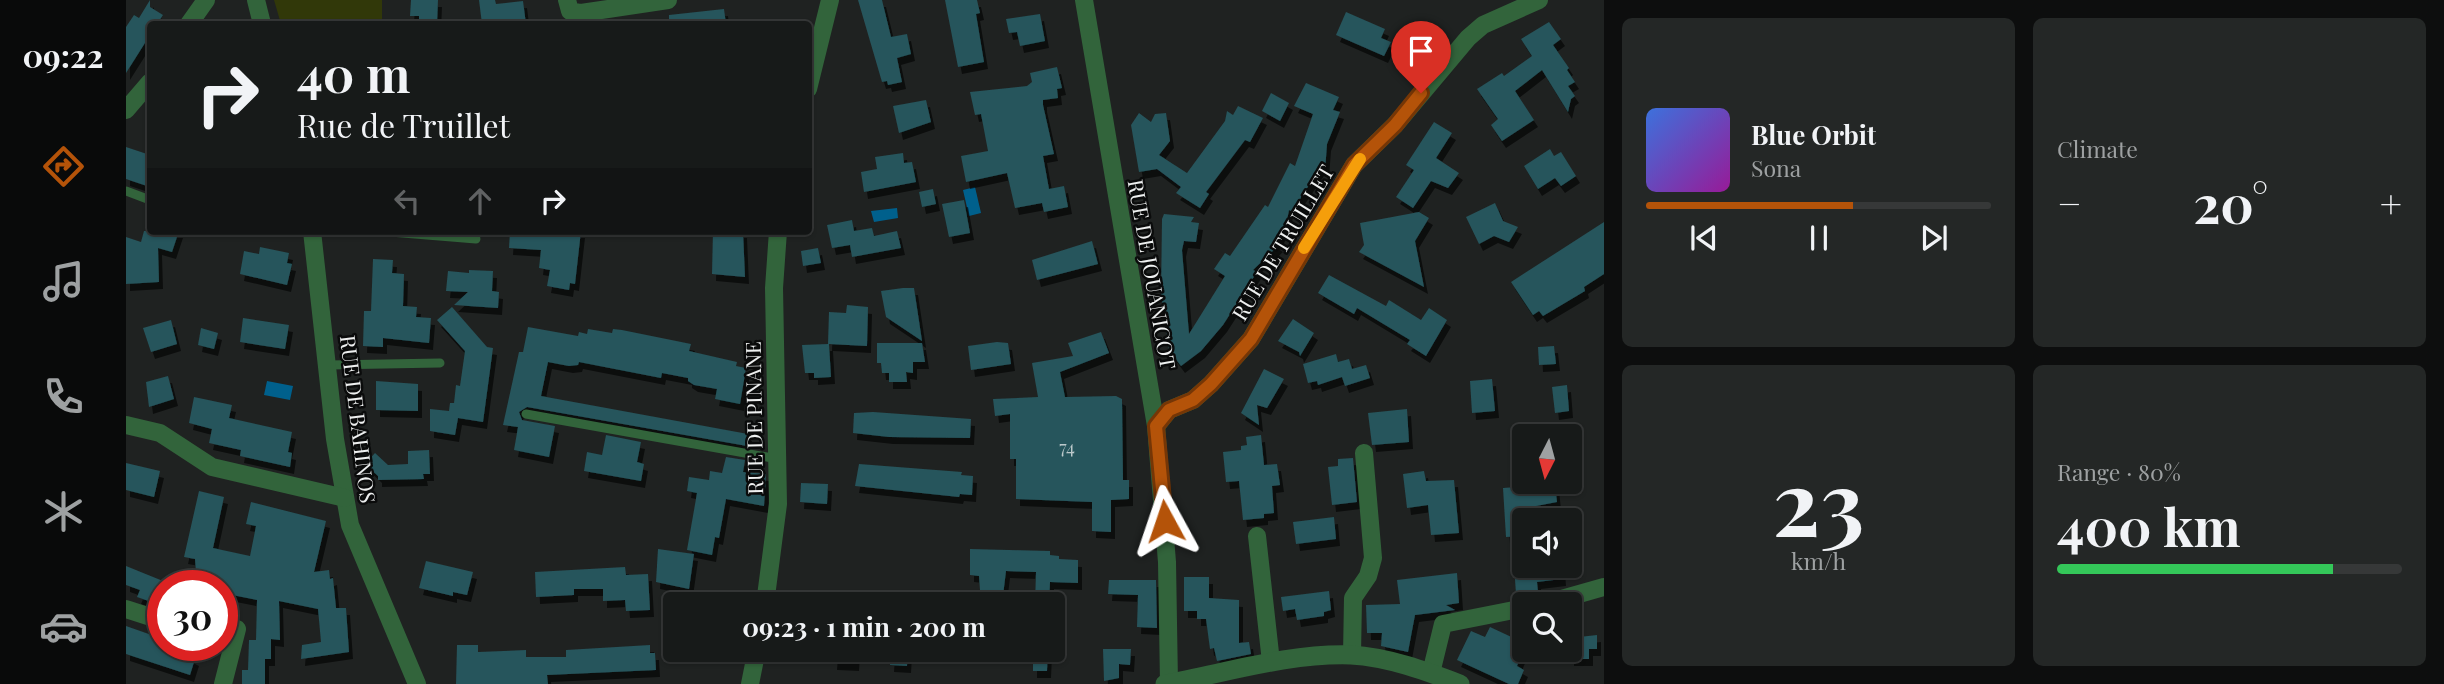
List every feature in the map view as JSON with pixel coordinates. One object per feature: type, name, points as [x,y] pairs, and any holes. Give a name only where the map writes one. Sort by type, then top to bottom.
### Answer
[{"type":"street","points":[[191,21],[206,0]]},
{"type":"street","points":[[256,0],[261,21]]},
{"type":"street","points":[[567,0],[570,11],[581,13],[668,0]]},
{"type":"street","points":[[812,73],[830,0]]},
{"type":"street","name":"RUE DE JOUANICOT","points":[[1084,0],[1156,426],[1166,537],[1167,684]]},
{"type":"street","name":"RUE DE TRUILLET","points":[[1156,426],[1169,410],[1193,400],[1211,384],[1251,339],[1354,165],[1395,125],[1468,38],[1483,25],[1539,0]]},
{"type":"street","points":[[126,110],[147,86]]},
{"type":"street","name":"RUE DE BAHINOS","points":[[312,235],[335,439],[345,498],[363,560],[417,684]]},
{"type":"street","name":"RUE DE PINANE","points":[[767,592],[778,504],[774,288],[778,235]]},
{"type":"street","points":[[126,425],[160,433],[212,467],[345,498]]},
{"type":"street","points":[[1352,655],[1353,598],[1368,576],[1373,558],[1364,453]]},
{"type":"street","points":[[1257,536],[1271,662]]},
{"type":"street","points":[[1582,593],[1604,587]]},
{"type":"street","points":[[126,609],[147,616]]},
{"type":"street","points":[[1431,673],[1443,624],[1512,610]]},
{"type":"street","points":[[1167,684],[1271,662],[1352,655],[1431,673],[1460,684]]},
{"type":"street","points":[[223,684],[229,661]]},
{"type":"street","points":[[750,684],[754,662]]},
{"type":"lane","points":[[126,191],[147,199]]},
{"type":"lane","points":[[427,235],[476,239]]},
{"type":"lane","points":[[328,365],[440,363]]},
{"type":"lane","points":[[526,414],[779,459]]},
{"type":"green space","points":[[274,0],[382,0],[382,21],[280,21]]},
{"type":"water","points":[[975,187],[981,213],[969,216],[963,190]]},
{"type":"water","points":[[897,208],[898,218],[874,222],[871,211]]},
{"type":"water","points":[[267,381],[293,386],[290,400],[264,395]]},
{"type":"building","points":[[150,0],[150,7],[163,15],[159,21],[147,21],[147,40],[126,73],[126,27],[134,15],[139,18]]},
{"type":"building","points":[[411,0],[438,0],[437,21],[419,21],[419,16],[410,16]]},
{"type":"building","points":[[479,0],[495,0],[496,4],[523,1],[526,21],[482,21]]},
{"type":"building","points":[[858,0],[882,0],[891,37],[907,34],[911,54],[897,58],[902,82],[888,85],[887,81],[882,82]]},
{"type":"building","points":[[945,0],[977,0],[980,13],[976,14],[984,62],[958,67]]},
{"type":"building","points":[[724,9],[726,21],[669,21],[669,15]]},
{"type":"building","points":[[1346,12],[1385,29],[1381,38],[1391,42],[1384,56],[1336,35]]},
{"type":"building","points":[[1040,14],[1045,41],[1020,46],[1017,32],[1009,33],[1006,19]]},
{"type":"building","points":[[1549,22],[1561,39],[1553,45],[1569,68],[1567,70],[1575,82],[1568,86],[1575,96],[1571,99],[1568,112],[1542,70],[1515,91],[1534,120],[1502,141],[1491,125],[1498,119],[1477,89],[1502,73],[1504,76],[1532,56],[1521,39]]},
{"type":"building","points":[[1057,67],[1062,88],[1057,89],[1058,98],[1043,100],[1054,154],[1043,156],[1049,189],[1064,186],[1068,207],[1044,212],[1042,203],[1015,208],[1007,173],[966,182],[961,156],[988,151],[981,114],[975,115],[970,92],[1027,86],[1032,82],[1030,73]]},
{"type":"building","points":[[1306,83],[1339,97],[1333,110],[1340,112],[1327,144],[1325,171],[1320,169],[1301,197],[1295,213],[1289,210],[1286,226],[1276,243],[1279,245],[1253,270],[1257,272],[1223,325],[1201,351],[1181,366],[1169,350],[1161,294],[1164,214],[1194,217],[1191,222],[1199,223],[1196,242],[1184,241],[1182,250],[1189,334],[1225,276],[1214,269],[1225,253],[1230,256],[1265,205],[1268,207],[1290,163],[1295,166],[1313,114],[1294,106]]},
{"type":"building","points":[[1271,93],[1289,103],[1280,121],[1262,111]]},
{"type":"building","points":[[926,100],[931,122],[899,133],[893,106]]},
{"type":"building","points":[[1238,106],[1263,118],[1250,142],[1245,140],[1206,192],[1209,194],[1200,208],[1176,193],[1181,187],[1157,169],[1139,172],[1131,125],[1139,113],[1151,122],[1155,114],[1166,113],[1170,141],[1159,155],[1187,173],[1225,121],[1227,111],[1233,115]]},
{"type":"building","points":[[1434,122],[1452,133],[1436,158],[1459,173],[1448,188],[1431,181],[1413,208],[1396,197],[1414,170],[1406,165]]},
{"type":"building","points":[[126,147],[147,154],[147,186],[126,179]]},
{"type":"building","points":[[1550,149],[1554,156],[1561,152],[1576,176],[1561,186],[1555,178],[1538,189],[1524,166]]},
{"type":"building","points":[[903,153],[904,163],[912,162],[916,182],[864,192],[861,172],[877,169],[875,157]]},
{"type":"building","points":[[933,189],[936,204],[922,207],[919,192]]},
{"type":"building","points":[[964,200],[970,233],[949,237],[942,204]]},
{"type":"building","points":[[1495,203],[1503,221],[1518,227],[1509,242],[1494,236],[1479,244],[1466,217]]},
{"type":"building","points":[[1419,212],[1429,218],[1415,241],[1424,287],[1359,252],[1364,245],[1360,223]]},
{"type":"building","points":[[852,220],[854,231],[872,228],[874,236],[897,231],[901,248],[852,257],[850,245],[832,248],[827,225]]},
{"type":"building","points":[[1604,222],[1604,274],[1584,287],[1585,291],[1543,316],[1539,311],[1533,315],[1511,282]]},
{"type":"building","points":[[144,231],[147,231],[147,235],[178,235],[172,252],[158,248],[159,282],[126,284],[126,237],[141,242]]},
{"type":"building","points":[[510,235],[581,235],[575,284],[570,283],[569,290],[547,286],[550,270],[539,268],[541,250],[509,248]]},
{"type":"building","points":[[713,235],[743,235],[745,277],[712,274]]},
{"type":"building","points":[[1092,241],[1098,264],[1037,280],[1032,260]]},
{"type":"building","points":[[260,247],[289,253],[287,263],[292,264],[287,285],[240,274],[244,251],[259,254]]},
{"type":"building","points":[[818,248],[821,263],[803,266],[801,251]]},
{"type":"building","points":[[373,259],[393,260],[392,273],[404,274],[403,306],[417,307],[416,317],[431,318],[429,343],[383,338],[383,347],[363,346],[364,311],[371,311]]},
{"type":"building","points":[[469,270],[493,271],[492,291],[499,292],[498,308],[454,305],[468,292],[446,291],[448,271],[469,273]]},
{"type":"building","points":[[1329,275],[1386,306],[1389,300],[1421,320],[1429,308],[1447,320],[1426,356],[1407,344],[1410,340],[1357,308],[1354,314],[1318,293]]},
{"type":"building","points":[[914,288],[922,341],[886,317],[881,291]]},
{"type":"building","points":[[847,305],[868,307],[867,346],[829,344],[831,377],[814,378],[814,373],[805,373],[802,345],[828,344],[829,312],[846,313]]},
{"type":"building","points":[[452,307],[487,347],[493,348],[483,422],[458,418],[455,435],[430,431],[430,409],[449,411],[450,403],[454,403],[456,385],[460,386],[465,351],[437,320]]},
{"type":"building","points":[[243,318],[289,325],[285,349],[240,342]]},
{"type":"building","points":[[1293,319],[1314,333],[1300,356],[1299,352],[1278,341]]},
{"type":"building","points":[[171,320],[177,344],[151,352],[143,328]]},
{"type":"building","points":[[528,327],[578,336],[579,332],[587,334],[588,329],[612,333],[613,329],[622,330],[691,344],[689,351],[737,362],[736,366],[746,368],[740,404],[715,399],[717,389],[694,385],[688,378],[662,373],[661,378],[579,362],[578,365],[569,366],[548,362],[541,396],[748,434],[747,446],[527,407],[519,412],[522,420],[555,426],[549,457],[514,450],[518,427],[503,425],[519,352],[523,352]]},
{"type":"building","points":[[201,328],[218,333],[214,349],[198,345]]},
{"type":"building","points":[[1101,332],[1109,353],[1060,372],[1065,397],[1116,396],[1122,399],[1123,480],[1129,480],[1129,499],[1111,500],[1111,532],[1092,531],[1092,502],[1016,499],[1016,459],[1010,459],[1010,414],[995,416],[993,399],[1038,397],[1032,363],[1073,356],[1068,343]]},
{"type":"building","points":[[877,343],[922,343],[925,362],[913,362],[913,373],[906,372],[907,382],[889,382],[889,373],[882,373],[881,363],[877,363]]},
{"type":"building","points":[[1008,343],[1011,364],[971,370],[968,346]]},
{"type":"building","points":[[1554,346],[1556,364],[1539,365],[1538,347]]},
{"type":"building","points":[[1336,354],[1338,362],[1349,359],[1352,369],[1366,365],[1370,378],[1345,386],[1342,377],[1318,385],[1317,381],[1308,383],[1303,364]]},
{"type":"building","points":[[1264,369],[1284,379],[1267,408],[1257,405],[1259,425],[1241,413]]},
{"type":"building","points":[[168,376],[174,399],[149,407],[146,382]]},
{"type":"building","points":[[1492,379],[1495,411],[1472,413],[1470,381]]},
{"type":"building","points":[[376,381],[418,384],[418,411],[376,410]]},
{"type":"building","points":[[1567,385],[1569,411],[1555,413],[1552,387]]},
{"type":"building","points":[[194,397],[232,405],[229,418],[292,432],[288,452],[292,453],[290,467],[240,456],[241,450],[209,443],[212,429],[189,423]]},
{"type":"building","points":[[1407,409],[1409,442],[1372,445],[1368,413]]},
{"type":"building","points":[[854,413],[971,419],[970,438],[889,437],[853,433]]},
{"type":"building","points":[[606,435],[641,442],[637,462],[644,464],[641,481],[584,471],[587,452],[602,455]]},
{"type":"building","points":[[1261,435],[1264,465],[1277,464],[1280,485],[1272,486],[1274,513],[1264,514],[1264,518],[1243,520],[1239,481],[1226,482],[1223,452],[1241,450],[1241,446],[1247,445],[1246,437]]},
{"type":"building","points":[[429,450],[430,474],[423,474],[424,479],[378,480],[378,476],[365,464],[375,453],[388,465],[408,464],[408,451]]},
{"type":"building","points":[[726,457],[745,460],[743,472],[766,474],[764,506],[726,499],[719,538],[715,537],[712,555],[687,550],[697,493],[687,491],[689,477],[709,480],[710,471],[722,473]]},
{"type":"building","points":[[1353,458],[1357,502],[1332,505],[1328,467],[1338,466],[1338,459]]},
{"type":"building","points":[[126,463],[160,471],[154,497],[126,490]]},
{"type":"building","points":[[859,464],[962,472],[961,475],[973,476],[972,495],[960,494],[959,497],[855,486]]},
{"type":"building","points":[[1424,471],[1426,481],[1454,480],[1459,533],[1431,535],[1428,505],[1407,508],[1403,474]]},
{"type":"building","points":[[801,483],[828,484],[827,504],[800,502]]},
{"type":"building","points":[[1512,487],[1512,494],[1556,494],[1557,502],[1531,508],[1512,508],[1512,537],[1506,537],[1503,488]]},
{"type":"building","points":[[199,491],[224,497],[213,548],[250,556],[256,526],[246,524],[251,502],[326,521],[314,572],[329,570],[330,579],[333,578],[336,608],[346,608],[349,652],[301,659],[302,645],[321,642],[318,609],[279,601],[280,640],[271,639],[271,659],[265,659],[265,684],[242,684],[242,670],[248,670],[249,640],[256,640],[257,600],[238,596],[238,570],[196,570],[195,559],[184,557]]},
{"type":"building","points":[[1334,517],[1336,539],[1296,544],[1293,522]]},
{"type":"building","points":[[658,549],[694,554],[689,589],[656,582]]},
{"type":"building","points":[[970,549],[1050,551],[1050,555],[1059,556],[1059,559],[1078,560],[1078,583],[1050,582],[1050,592],[1035,592],[1036,572],[1006,571],[1003,592],[980,592],[979,576],[970,575]]},
{"type":"building","points":[[426,561],[473,572],[467,595],[453,592],[453,596],[419,588]]},
{"type":"building","points":[[126,566],[147,575],[147,600],[137,597],[140,590],[126,585]]},
{"type":"building","points":[[625,567],[626,575],[648,574],[650,610],[626,611],[625,600],[603,601],[603,589],[574,589],[574,595],[536,597],[535,572]]},
{"type":"building","points":[[1457,573],[1459,603],[1446,605],[1455,610],[1415,615],[1408,652],[1381,646],[1382,633],[1367,633],[1366,605],[1400,604],[1397,580]]},
{"type":"building","points":[[1184,577],[1209,577],[1209,598],[1239,600],[1239,643],[1249,642],[1251,654],[1217,661],[1214,648],[1210,649],[1206,619],[1197,619],[1197,611],[1184,611]]},
{"type":"building","points":[[1515,578],[1562,578],[1537,582],[1538,592],[1516,592]]},
{"type":"building","points":[[1109,580],[1156,580],[1157,628],[1137,627],[1138,595],[1108,594]]},
{"type":"building","points":[[1329,591],[1331,610],[1324,612],[1324,616],[1297,620],[1295,609],[1283,611],[1281,597]]},
{"type":"building","points":[[126,626],[147,633],[147,661],[126,654]]},
{"type":"building","points":[[1490,627],[1512,637],[1512,662],[1519,662],[1517,666],[1524,670],[1518,684],[1509,684],[1457,660],[1471,631],[1485,637]]},
{"type":"building","points":[[1597,635],[1597,649],[1589,649],[1589,659],[1582,659],[1582,637]]},
{"type":"building","points":[[457,645],[478,645],[478,652],[526,650],[526,657],[566,657],[566,650],[650,645],[650,653],[655,653],[656,670],[547,675],[548,684],[456,684]]},
{"type":"building","points":[[1103,649],[1131,649],[1130,665],[1119,664],[1119,678],[1104,681]]},
{"type":"building","points":[[147,661],[194,661],[190,675]]},
{"type":"building","points":[[833,662],[855,662],[855,664]]},
{"type":"building","points":[[890,662],[907,662],[907,666],[890,665]]},
{"type":"building","points":[[1033,662],[1047,662],[1047,671],[1033,671]]},
{"type":"slow traffic","points":[[1304,248],[1360,159]]},
{"type":"route","points":[[1165,521],[1156,426],[1169,410],[1193,400],[1211,384],[1251,339],[1354,165],[1395,125],[1421,93]]}]
